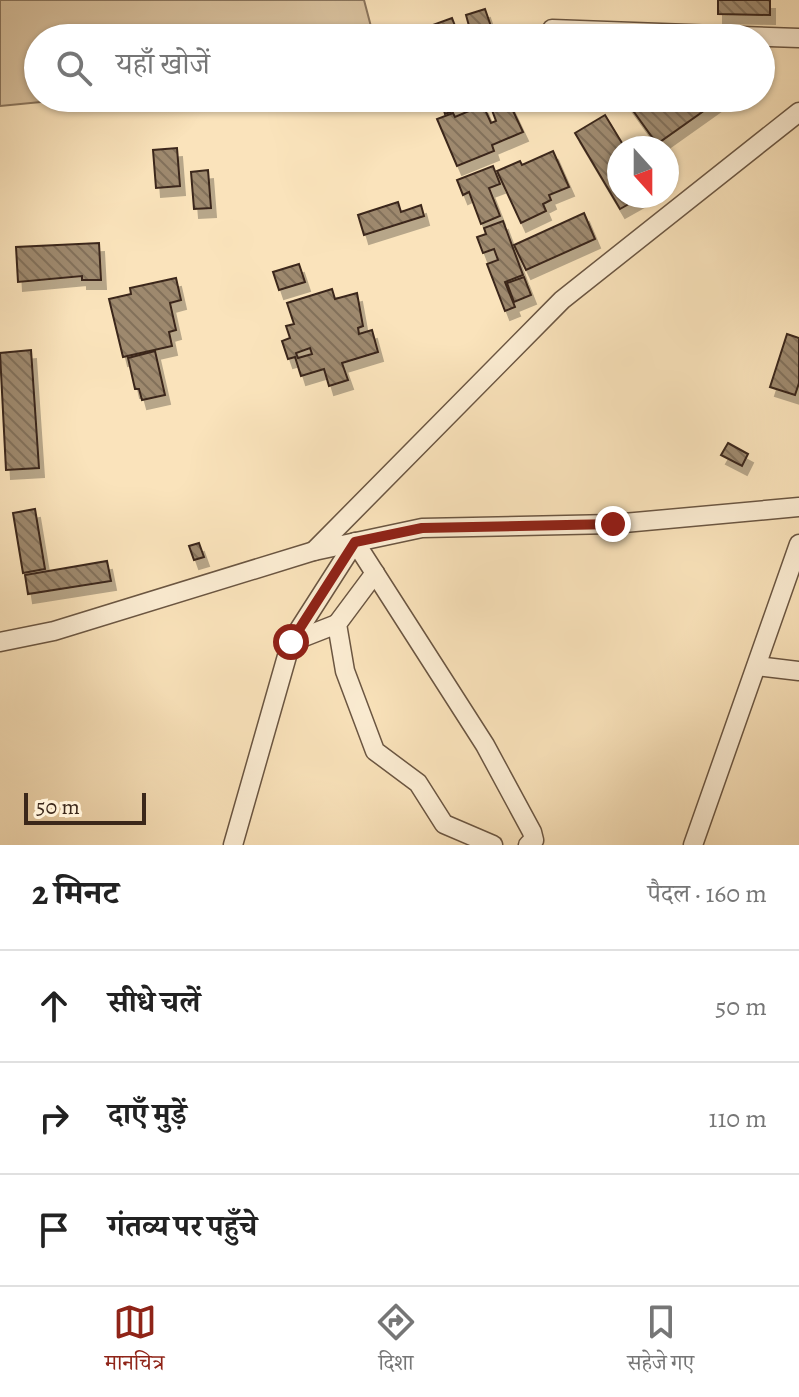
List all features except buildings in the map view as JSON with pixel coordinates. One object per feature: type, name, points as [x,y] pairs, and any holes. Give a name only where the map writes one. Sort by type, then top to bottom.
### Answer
[{"type":"street","points":[[775,35],[799,38]]},
{"type":"street","points":[[314,551],[562,300],[799,112]]},
{"type":"street","points":[[0,642],[54,631],[314,551],[422,528],[613,524],[799,507]]},
{"type":"street","points":[[355,542],[485,745],[532,832],[534,843]]},
{"type":"street","points":[[233,845],[291,642],[355,542]]},
{"type":"street","points":[[693,845],[799,544]]},
{"type":"street","points":[[291,642],[337,624],[375,573]]},
{"type":"street","points":[[337,624],[345,671],[375,751],[418,783],[444,824],[493,845]]},
{"type":"street","points":[[757,666],[799,671]]},
{"type":"shaded area","points":[[0,0],[364,0],[370,24],[24,24],[24,104],[0,106]]},
{"type":"route","points":[[291,642],[355,542],[422,528],[613,524]]}]
